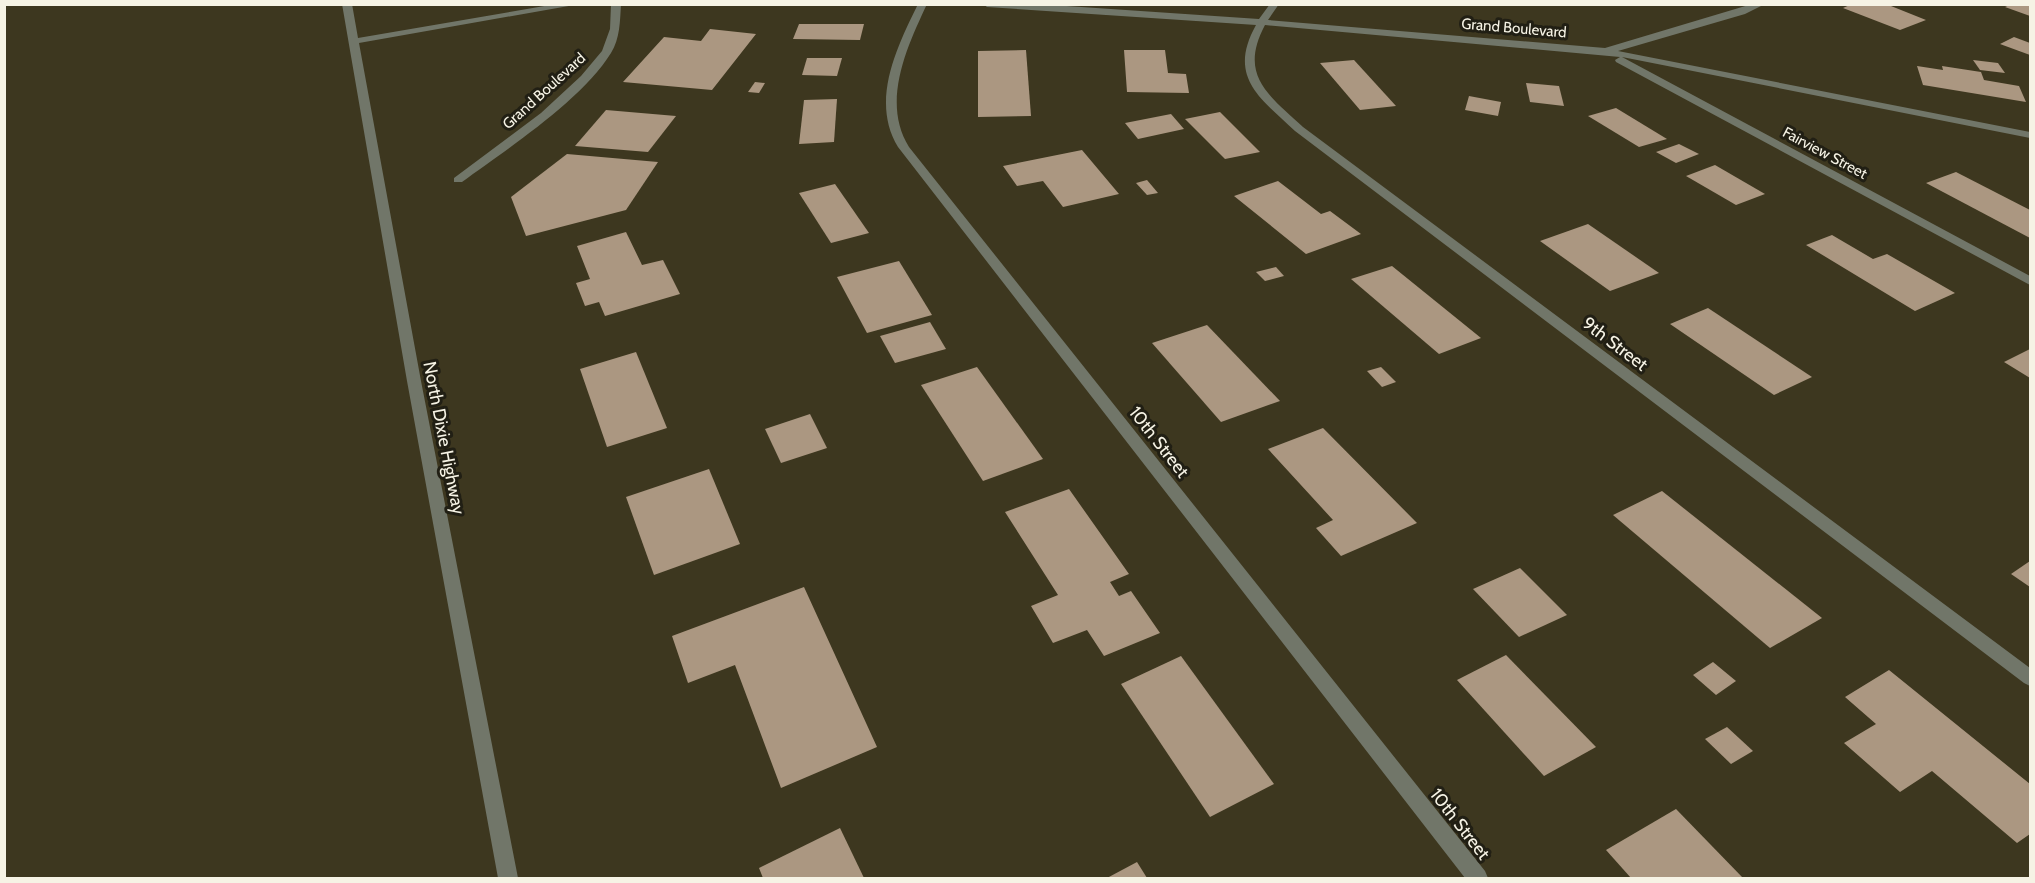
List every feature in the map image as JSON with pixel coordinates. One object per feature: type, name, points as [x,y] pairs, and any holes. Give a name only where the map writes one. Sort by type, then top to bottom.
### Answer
[{"type":"street","name":"North Dixie Highway","points":[[347,4],[414,381],[507,879]]},
{"type":"street","points":[[355,41],[576,4]]},
{"type":"street","name":"Grand Boulevard","points":[[458,180],[545,115],[585,78],[607,52],[615,29],[616,4]]},
{"type":"street","name":"10th Street","points":[[924,4],[902,46],[893,78],[892,109],[897,135],[912,159],[1478,879]]},
{"type":"street","name":"Grand Boulevard","points":[[987,4],[1260,22],[1604,51],[2031,135]]},
{"type":"street","name":"9th Street","points":[[1275,4],[1260,22],[1250,46],[1249,65],[1256,87],[1299,129],[2031,678]]},
{"type":"street","points":[[1604,51],[1742,12],[1761,4]]},
{"type":"street","name":"Fairview Street","points":[[1604,51],[2031,281]]},
{"type":"building","points":[[1852,4],[1886,4],[1926,20],[1900,30],[1843,8]]},
{"type":"building","points":[[2012,4],[2030,4],[2030,16],[2005,7]]},
{"type":"building","points":[[799,24],[864,24],[860,40],[793,39]]},
{"type":"building","points":[[710,29],[756,34],[712,90],[623,82],[664,37],[701,41]]},
{"type":"building","points":[[2014,37],[2030,43],[2030,55],[2000,44]]},
{"type":"building","points":[[1026,50],[1031,116],[978,117],[978,51]]},
{"type":"building","points":[[1124,50],[1165,50],[1168,73],[1186,74],[1189,93],[1127,92]]},
{"type":"building","points":[[807,58],[842,58],[837,76],[802,75]]},
{"type":"building","points":[[1354,60],[1396,106],[1360,110],[1320,63]]},
{"type":"building","points":[[1973,60],[1998,63],[2005,73],[1980,70]]},
{"type":"building","points":[[1917,66],[1943,70],[1942,66],[1981,72],[1984,80],[2019,86],[2026,102],[1923,85]]},
{"type":"building","points":[[755,82],[765,83],[759,93],[748,92]]},
{"type":"building","points":[[1526,83],[1559,86],[1564,106],[1530,102]]},
{"type":"building","points":[[1469,96],[1501,102],[1498,116],[1465,110]]},
{"type":"building","points":[[837,99],[834,142],[799,144],[804,100]]},
{"type":"building","points":[[1616,108],[1667,139],[1639,147],[1588,116]]},
{"type":"building","points":[[606,110],[676,116],[648,152],[575,146]]},
{"type":"building","points":[[1220,112],[1260,152],[1225,159],[1185,119]]},
{"type":"building","points":[[1171,114],[1184,129],[1138,139],[1125,123]]},
{"type":"building","points":[[1679,144],[1699,154],[1676,163],[1656,152]]},
{"type":"building","points":[[1082,150],[1119,194],[1063,207],[1043,181],[1017,186],[1003,166]]},
{"type":"building","points":[[567,154],[658,162],[626,210],[526,236],[511,197]]},
{"type":"building","points":[[1715,165],[1765,194],[1736,205],[1686,176]]},
{"type":"building","points":[[1956,172],[2030,210],[2030,238],[1926,183]]},
{"type":"building","points":[[1147,180],[1158,193],[1147,195],[1136,183]]},
{"type":"building","points":[[1278,181],[1321,214],[1330,211],[1361,234],[1306,254],[1234,196]]},
{"type":"building","points":[[835,184],[869,233],[831,243],[799,193]]},
{"type":"building","points":[[1588,224],[1659,273],[1610,291],[1540,241]]},
{"type":"building","points":[[626,232],[642,265],[663,260],[680,294],[605,316],[599,302],[585,306],[576,283],[590,279],[577,246]]},
{"type":"building","points":[[1832,235],[1873,259],[1887,254],[1955,293],[1915,311],[1806,245]]},
{"type":"building","points":[[899,261],[932,315],[867,333],[837,277]]},
{"type":"building","points":[[1392,266],[1481,338],[1439,354],[1351,279]]},
{"type":"building","points":[[1276,267],[1284,276],[1265,281],[1256,272]]},
{"type":"building","points":[[1708,308],[1812,377],[1774,395],[1670,324]]},
{"type":"building","points":[[930,322],[946,349],[895,363],[880,336]]},
{"type":"building","points":[[1207,325],[1280,401],[1221,422],[1152,343]]},
{"type":"building","points":[[2030,349],[2030,378],[2004,362]]},
{"type":"building","points":[[636,352],[667,428],[607,447],[580,369]]},
{"type":"building","points":[[977,367],[1043,459],[983,481],[921,385]]},
{"type":"building","points":[[1381,367],[1396,382],[1382,387],[1367,371]]},
{"type":"building","points":[[810,414],[827,448],[781,463],[765,429]]},
{"type":"building","points":[[1323,428],[1417,523],[1341,556],[1316,528],[1333,520],[1268,449]]},
{"type":"building","points":[[709,469],[740,544],[654,575],[626,497]]},
{"type":"building","points":[[1069,489],[1129,574],[1110,582],[1119,596],[1131,591],[1160,633],[1104,656],[1087,630],[1053,643],[1031,606],[1058,595],[1005,512]]},
{"type":"building","points":[[1662,491],[1822,618],[1770,648],[1613,515]]},
{"type":"building","points":[[2030,561],[2030,587],[2011,574]]},
{"type":"building","points":[[1520,568],[1567,615],[1519,637],[1473,589]]},
{"type":"building","points":[[804,587],[877,747],[781,788],[735,665],[688,683],[672,636]]},
{"type":"building","points":[[1506,655],[1596,747],[1544,776],[1457,680]]},
{"type":"building","points":[[1181,656],[1274,784],[1210,817],[1121,684]]},
{"type":"building","points":[[1713,662],[1736,681],[1716,695],[1693,675]]},
{"type":"building","points":[[1889,670],[2030,784],[2030,834],[2017,843],[1932,771],[1900,792],[1844,743],[1876,724],[1845,697]]},
{"type":"building","points":[[1727,727],[1753,751],[1731,764],[1705,739]]},
{"type":"building","points":[[1676,809],[1743,878],[1631,878],[1606,850]]},
{"type":"building","points":[[840,828],[864,878],[763,878],[759,868]]},
{"type":"building","points":[[1137,862],[1147,878],[1107,878]]}]
